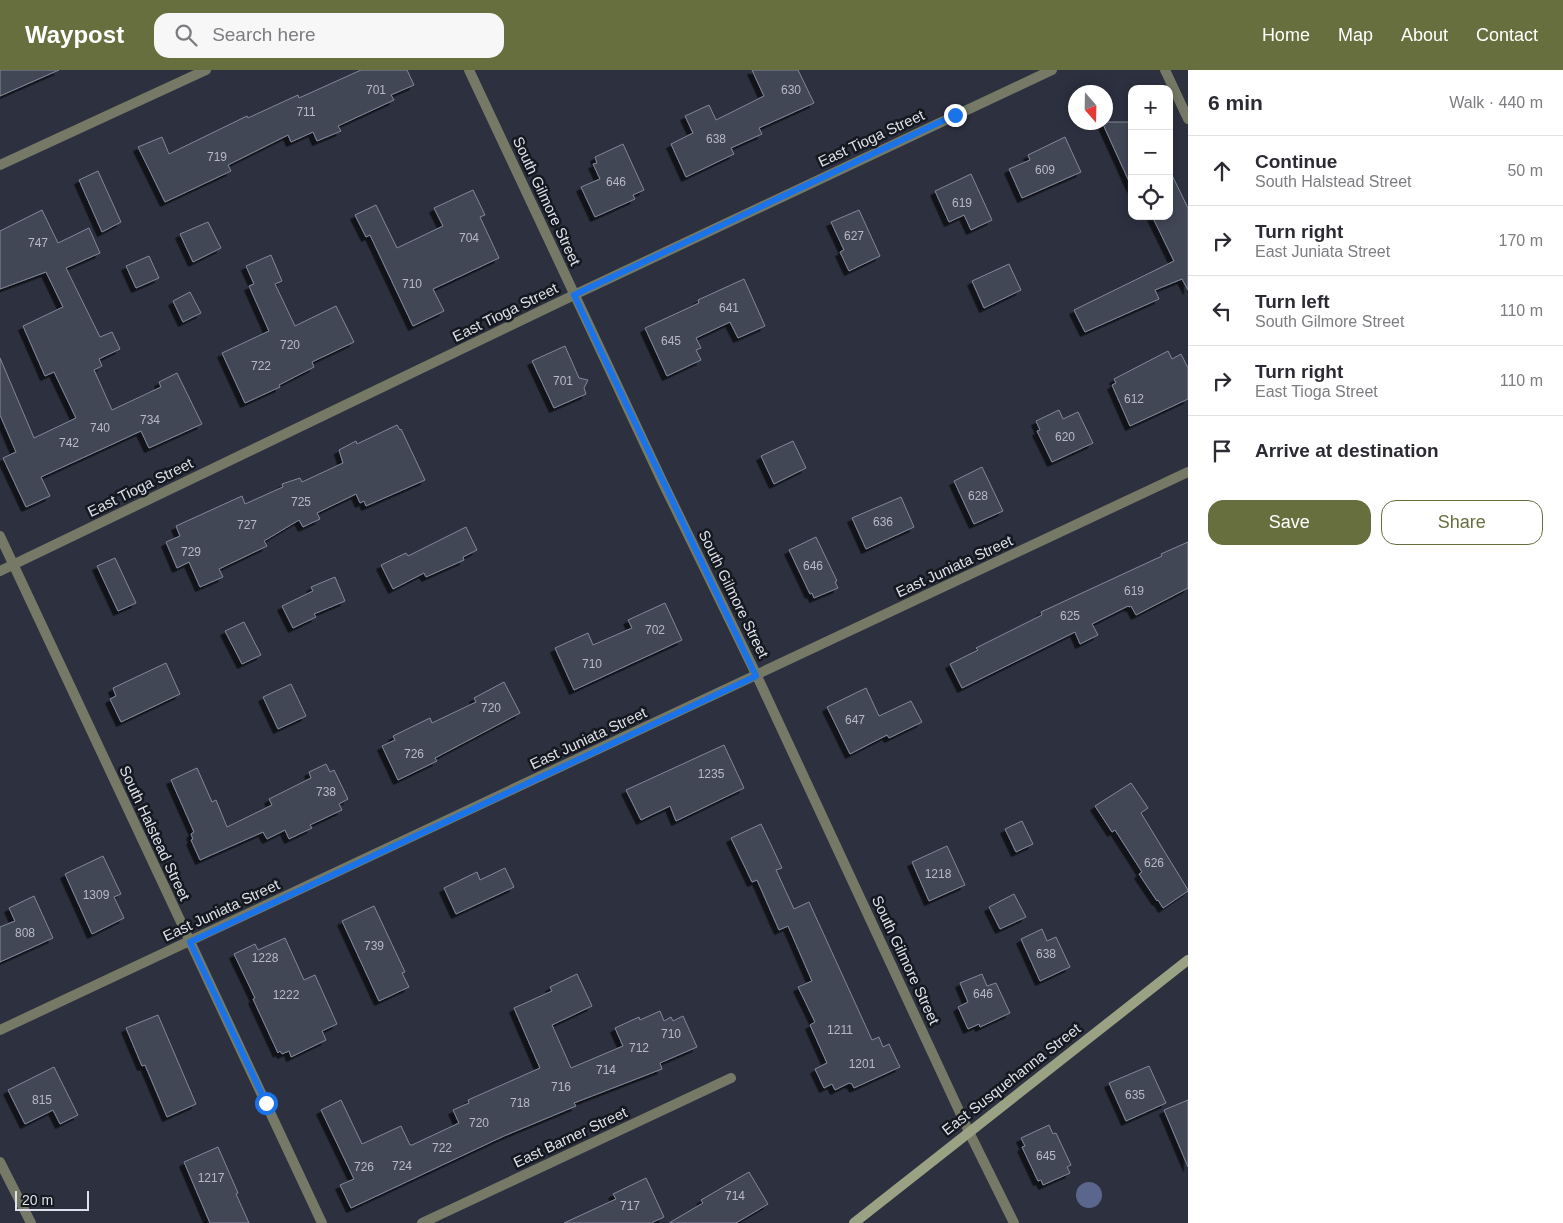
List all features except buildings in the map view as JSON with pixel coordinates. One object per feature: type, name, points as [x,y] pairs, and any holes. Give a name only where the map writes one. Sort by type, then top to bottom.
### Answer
[{"type":"main road","name":"East Susquehanna Street","points":[[854,1223],[1188,960]]},
{"type":"street","points":[[0,165],[206,70]]},
{"type":"street","name":"South Gilmore Street","points":[[469,70],[756,676],[969,1132],[1014,1223]]},
{"type":"street","name":"East Tioga Street","points":[[0,571],[574,295],[1052,70]]},
{"type":"street","points":[[1165,70],[1188,119]]},
{"type":"street","name":"East Juniata Street","points":[[0,1030],[1188,472]]},
{"type":"street","name":"South Halstead Street","points":[[0,536],[322,1223]]},
{"type":"street","name":"East Barner Street","points":[[422,1223],[731,1078]]},
{"type":"street","points":[[0,1162],[31,1223]]},
{"type":"water","points":[[1089,1182],[1098,1186],[1102,1195],[1098,1204],[1089,1208],[1080,1204],[1076,1195],[1080,1186]]},
{"type":"route","points":[[266,1103],[190,942],[756,676],[574,295],[955,115]]}]
